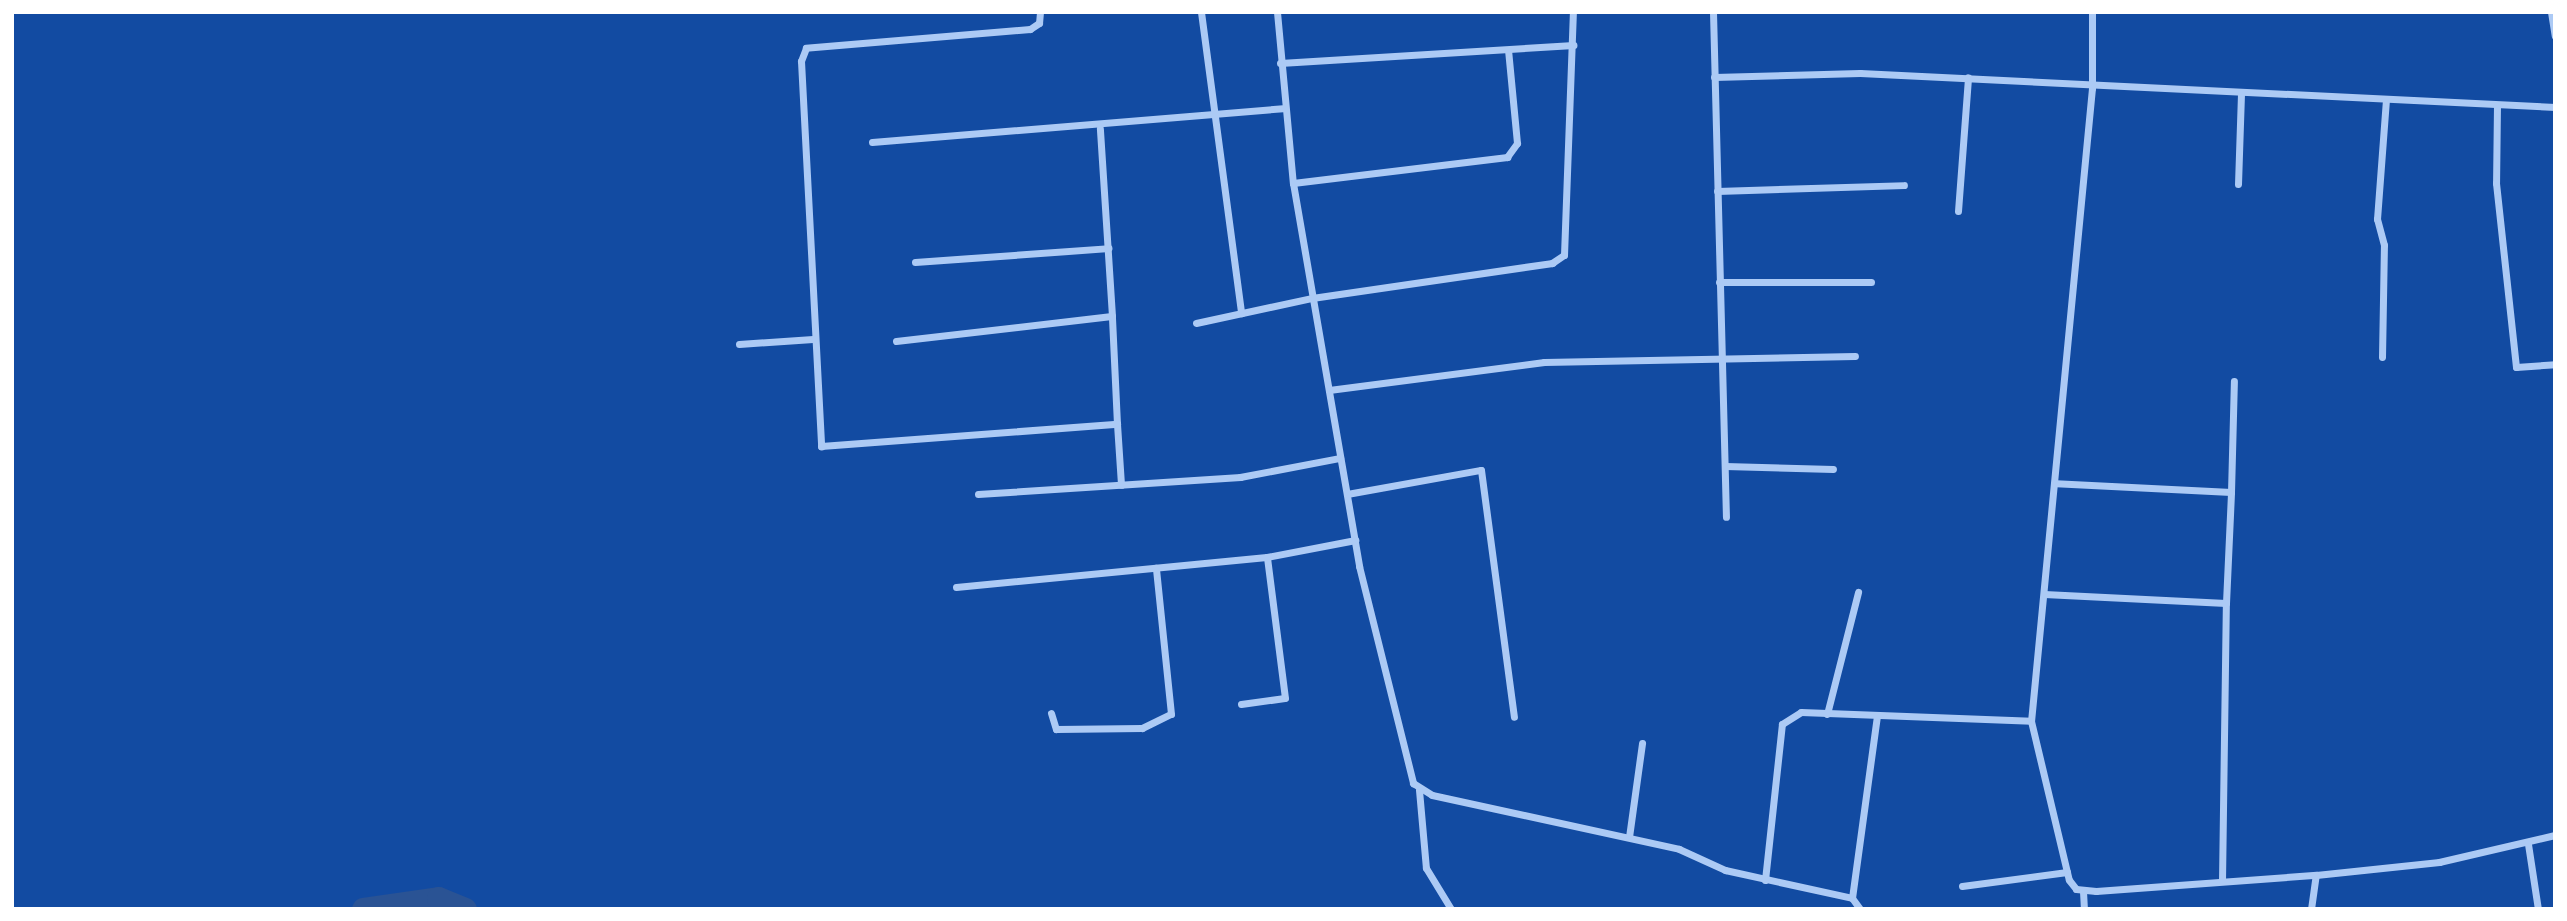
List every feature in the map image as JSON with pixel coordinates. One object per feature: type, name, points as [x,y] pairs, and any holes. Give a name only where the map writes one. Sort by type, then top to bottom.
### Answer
[{"type":"street","points":[[1040,12],[1039,23],[1030,29],[806,48],[801,61],[813,339],[821,446],[1117,424]]},
{"type":"street","points":[[1201,12],[1241,313]]},
{"type":"street","points":[[1277,12],[1283,108],[1293,183],[1355,540],[1407,770],[1419,789],[1426,867],[1451,909]]},
{"type":"street","points":[[1196,323],[1312,298],[1552,263],[1564,255],[1573,12]]},
{"type":"street","points":[[1713,12],[1726,517]]},
{"type":"street","points":[[2084,909],[2083,891],[2067,872],[2031,722],[2092,88],[2092,12]]},
{"type":"street","points":[[2551,12],[2555,36]]},
{"type":"street","points":[[1280,63],[1573,45]]},
{"type":"street","points":[[1293,183],[1507,158],[1517,143],[1508,50]]},
{"type":"street","points":[[1714,77],[1968,77],[2092,88],[2555,107]]},
{"type":"street","points":[[1958,211],[1968,77]]},
{"type":"street","points":[[2238,184],[2241,93]]},
{"type":"street","points":[[2382,357],[2384,245],[2376,219],[2385,100]]},
{"type":"street","points":[[2497,105],[2496,183],[2516,367],[2555,364]]},
{"type":"street","points":[[872,142],[1100,128],[1213,118],[1283,108]]},
{"type":"street","points":[[1100,128],[1121,485]]},
{"type":"street","points":[[1717,191],[1904,185]]},
{"type":"street","points":[[915,262],[1108,248]]},
{"type":"street","points":[[1719,282],[1871,282]]},
{"type":"street","points":[[896,341],[1112,316]]},
{"type":"street","points":[[739,344],[813,339]]},
{"type":"street","points":[[1329,390],[1544,362],[1855,356]]},
{"type":"street","points":[[2222,881],[2226,603],[2234,381]]},
{"type":"street","points":[[978,494],[1240,477],[1340,457]]},
{"type":"street","points":[[1725,466],[1833,469]]},
{"type":"street","points":[[1347,494],[1481,470],[1514,717]]},
{"type":"street","points":[[2056,483],[2231,492]]},
{"type":"street","points":[[956,587],[1267,557],[1355,540]]},
{"type":"street","points":[[1241,704],[1285,698],[1267,557]]},
{"type":"street","points":[[1051,713],[1056,729],[1142,728],[1171,714],[1156,568]]},
{"type":"street","points":[[1827,714],[1858,592]]},
{"type":"street","points":[[2044,594],[2226,603]]},
{"type":"street","points":[[1765,880],[1782,724],[1801,712],[2031,722]]},
{"type":"street","points":[[1860,909],[1853,898],[1877,716]]},
{"type":"street","points":[[1629,837],[1642,743]]},
{"type":"street","points":[[1419,789],[1629,837],[1765,880],[1853,898]]},
{"type":"street","points":[[2083,891],[2316,875],[2439,862],[2528,844],[2555,835]]},
{"type":"street","points":[[2528,844],[2538,909]]},
{"type":"street","points":[[1962,886],[2067,872]]},
{"type":"street","points":[[2311,909],[2316,875]]},
{"type":"waterway","points":[[363,909],[438,898],[465,909]]}]
